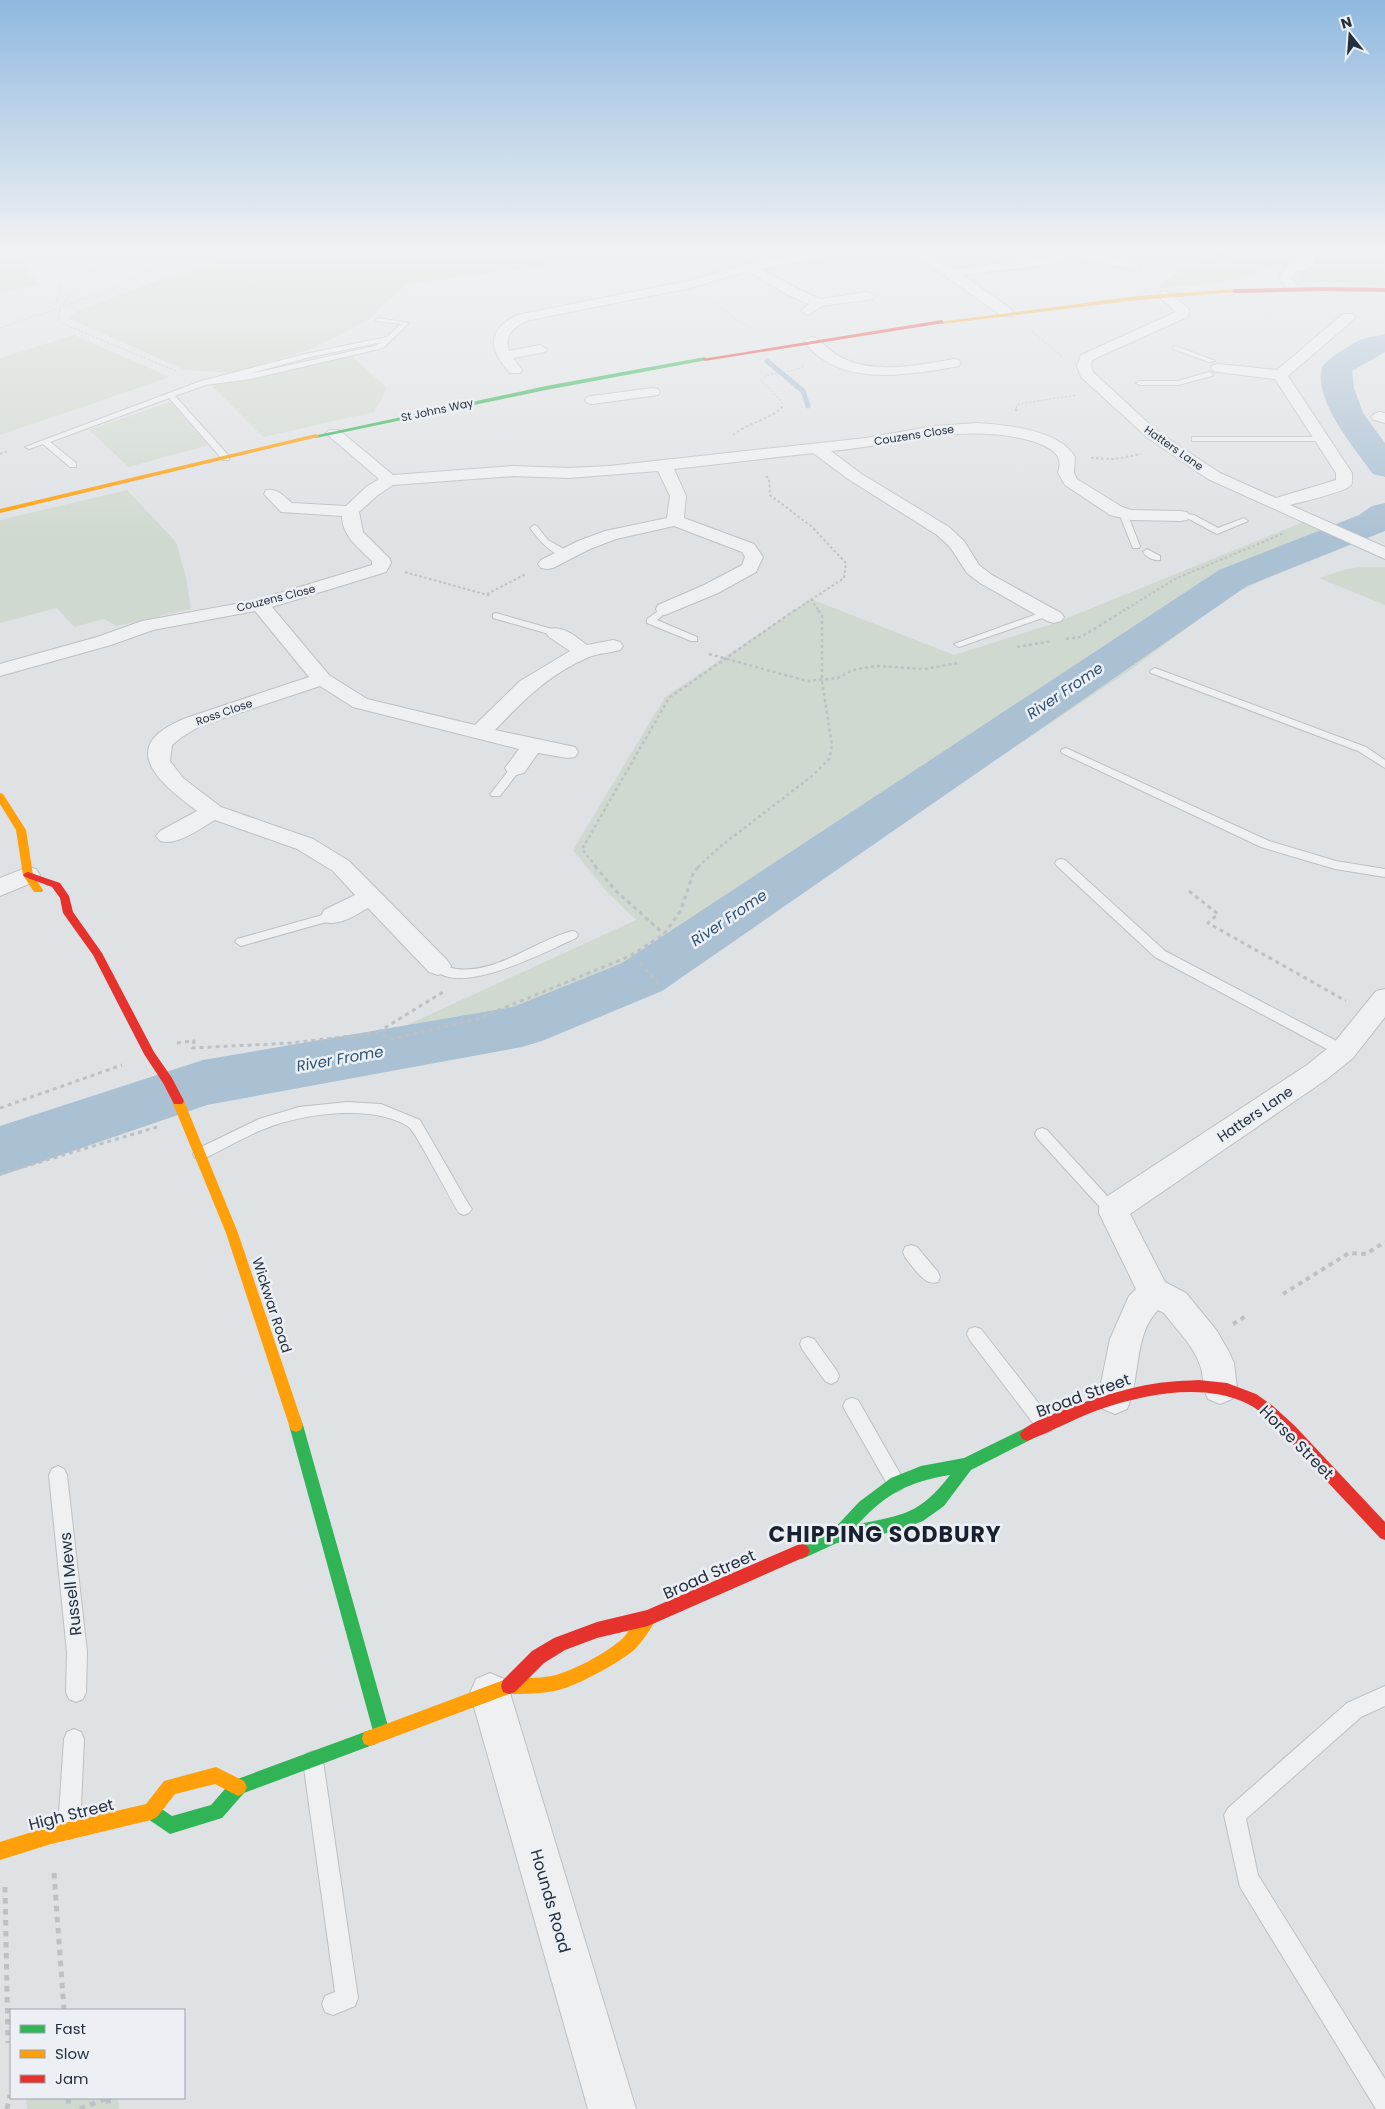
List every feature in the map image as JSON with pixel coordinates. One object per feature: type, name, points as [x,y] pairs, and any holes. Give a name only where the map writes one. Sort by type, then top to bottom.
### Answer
[{"type":"street","points":[[500,345],[503,356],[515,370]]},
{"type":"street","name":"St Johns Way","points":[[0,511],[334,433],[602,377],[785,345]]},
{"type":"street","points":[[817,345],[837,361],[869,370],[896,370],[954,363]]},
{"type":"street","points":[[1091,378],[1084,366],[1086,358],[1113,345]]},
{"type":"street","points":[[1213,367],[1280,375],[1315,345]]},
{"type":"street","points":[[503,356],[540,349]]},
{"type":"street","points":[[1272,504],[1329,489],[1344,483],[1344,474],[1280,375]]},
{"type":"street","points":[[602,377],[623,396]]},
{"type":"street","name":"Hatters Lane","points":[[1091,378],[1153,435],[1214,476],[1385,554]]},
{"type":"street","points":[[592,400],[654,392]]},
{"type":"street","name":"Couzens Close","points":[[389,480],[513,471],[576,472],[664,466],[867,442],[942,429],[968,428],[1008,430],[1029,434],[1064,450],[1069,458]]},
{"type":"street","points":[[272,494],[287,508],[350,512],[359,501],[389,480],[334,433]]},
{"type":"street","points":[[816,448],[867,484],[943,531],[958,544],[963,556],[973,569],[986,579],[1051,615]]},
{"type":"street","points":[[1069,458],[1066,473],[1071,482],[1116,512],[1181,516]]},
{"type":"street","points":[[664,466],[678,496],[675,521]]},
{"type":"street","points":[[867,484],[889,476]]},
{"type":"street","name":"Couzens Close","points":[[0,670],[98,634],[260,604],[380,568],[381,559],[354,534],[349,522],[350,512]]},
{"type":"street","points":[[547,564],[611,535],[675,521],[748,548],[754,557],[750,568],[711,589],[665,609]]},
{"type":"street","points":[[1012,594],[1031,585]]},
{"type":"street","points":[[260,604],[322,679],[360,703],[532,746],[567,752]]},
{"type":"street","points":[[556,632],[584,652]]},
{"type":"street","points":[[480,733],[527,685],[548,671],[584,652],[612,646]]},
{"type":"street","name":"Ross Close","points":[[322,679],[193,722],[174,732],[162,742],[159,761],[175,783],[213,812],[305,844],[341,866],[438,966]]},
{"type":"street","points":[[516,768],[532,746]]},
{"type":"street","points":[[0,796],[21,830],[28,875],[43,898]]},
{"type":"street","points":[[168,836],[213,812]]},
{"type":"street","points":[[0,878],[28,875]]},
{"type":"street","points":[[0,888],[28,875]]},
{"type":"street","name":"Wickwar Road","points":[[28,875],[56,885],[65,898],[68,913],[97,953],[150,1054],[168,1081],[187,1122],[232,1233],[295,1423],[382,1732]]},
{"type":"street","points":[[333,916],[372,896]]},
{"type":"street","points":[[53,907],[68,913]]},
{"type":"street","name":"Hatters Lane","points":[[1114,1213],[1117,1205],[1245,1122],[1317,1072],[1343,1051],[1378,1007]]},
{"type":"street","points":[[1114,1213],[1154,1292],[1175,1303],[1205,1340],[1217,1363],[1220,1388]]},
{"type":"street","points":[[1115,1398],[1126,1339],[1140,1306],[1154,1292]]},
{"type":"street","name":"Broad Street","points":[[837,1536],[856,1513],[880,1493],[896,1483],[920,1473],[966,1465],[1045,1424],[1115,1398],[1144,1390],[1184,1387],[1220,1388]]},
{"type":"street","name":"Horse Street","points":[[1220,1388],[1236,1392],[1259,1403],[1276,1417],[1385,1533]]},
{"type":"street","name":"Broad Street","points":[[500,1689],[548,1650],[618,1624],[648,1618],[837,1536],[897,1524],[918,1516],[939,1501],[966,1465]]},
{"type":"street","name":"Broad Street","points":[[382,1732],[500,1689],[560,1682],[598,1664],[628,1644],[648,1618]]},
{"type":"street","name":"Hounds Road","points":[[500,1689],[612,2109]]},
{"type":"street","points":[[238,1787],[216,1775],[170,1787],[151,1811],[170,1825],[216,1812],[238,1787],[382,1732]]},
{"type":"street","name":"High Street","points":[[2,1850],[60,1833],[151,1811]]},
{"type":"lane","points":[[322,352],[336,345]]},
{"type":"lane","points":[[221,380],[322,352],[355,345]]},
{"type":"lane","points":[[29,447],[204,383],[251,377],[377,348],[380,345]]},
{"type":"lane","points":[[1175,348],[1213,367]]},
{"type":"lane","points":[[1140,384],[1178,383],[1213,367]]},
{"type":"lane","points":[[171,396],[226,458]]},
{"type":"lane","points":[[1195,439],[1321,439]]},
{"type":"lane","points":[[45,442],[73,465]]},
{"type":"lane","points":[[1123,513],[1136,546]]},
{"type":"lane","points":[[1181,516],[1191,517],[1216,531],[1244,521]]},
{"type":"lane","points":[[534,528],[545,542],[566,554]]},
{"type":"lane","points":[[1147,552],[1157,558]]},
{"type":"lane","points":[[665,609],[650,621],[694,639]]},
{"type":"lane","points":[[959,644],[1051,615]]},
{"type":"lane","points":[[496,616],[516,623],[556,632]]},
{"type":"lane","points":[[1155,671],[1362,749],[1385,766]]},
{"type":"lane","points":[[1066,751],[1266,844],[1335,864],[1385,873]]},
{"type":"lane","points":[[496,794],[516,768]]},
{"type":"lane","points":[[1061,863],[1160,954],[1343,1051]]},
{"type":"lane","points":[[241,942],[333,916]]},
{"type":"lane","points":[[438,966],[452,973],[469,973],[501,965],[572,935]]},
{"type":"lane","points":[[200,1154],[259,1125],[299,1113],[347,1107],[381,1110],[415,1124],[464,1209]]},
{"type":"lane","points":[[1042,1134],[1114,1213]]},
{"type":"lane","points":[[911,1252],[932,1277]]},
{"type":"lane","points":[[975,1334],[1045,1424]]},
{"type":"lane","points":[[808,1344],[831,1376]]},
{"type":"lane","points":[[852,1406],[896,1483]]},
{"type":"lane","name":"Russell Mews","points":[[58,1475],[78,1652],[76,1692]]},
{"type":"lane","points":[[1385,1696],[1354,1710],[1234,1815],[1248,1879],[1385,2101]]},
{"type":"lane","points":[[60,1833],[74,1740]]},
{"type":"lane","points":[[313,1758],[330,1889],[347,1998],[333,2004]]},
{"type":"path","points":[[116,345],[204,383]]},
{"type":"path","points":[[1008,430],[1018,416],[1017,405],[1027,401],[1067,399],[1077,396],[1091,378],[1049,345]]},
{"type":"path","points":[[1360,409],[1349,383],[1347,372],[1378,352],[1385,351]]},
{"type":"path","points":[[664,934],[616,891],[582,849],[669,698],[844,578],[846,563],[833,547],[795,513],[770,495],[769,479],[749,460],[743,461],[732,436],[739,429],[771,416],[782,408],[782,402],[761,380],[765,376],[787,372]]},
{"type":"path","points":[[1372,436],[1385,449]]},
{"type":"path","points":[[1069,458],[1115,459],[1171,447]]},
{"type":"path","points":[[486,594],[547,564]]},
{"type":"path","points":[[378,1033],[392,1039],[477,1019],[630,956],[664,934],[681,910],[694,871],[721,846],[812,776],[829,759],[832,746],[822,681],[822,616],[811,599]]},
{"type":"path","points":[[1189,891],[1218,914],[1208,923],[1378,1007]]},
{"type":"path","points":[[640,963],[660,985]]},
{"type":"path","points":[[0,1108],[47,1093],[183,1041],[194,1041],[192,1048],[291,1043],[378,1033],[439,996],[448,987],[438,966]]},
{"type":"path","points":[[0,1174],[162,1125],[164,1131],[187,1122]]},
{"type":"path","points":[[1283,1294],[1349,1253],[1366,1254],[1385,1242]]},
{"type":"path","points":[[60,1833],[64,2009]]},
{"type":"path","points":[[2,1850],[8,2043]]},
{"type":"path","points":[[7,2109],[10,2095]]},
{"type":"path","points":[[80,2109],[105,2099]]},
{"type":"shaded area","points":[[40,345],[98,345],[170,377],[0,435],[0,358]]},
{"type":"shaded area","points":[[130,345],[318,345],[233,373],[185,370]]},
{"type":"shaded area","points":[[352,356],[387,388],[374,412],[263,437],[212,386]]},
{"type":"shaded area","points":[[170,402],[208,445],[129,467],[89,430]]},
{"type":"shaded area","points":[[127,490],[176,542],[186,577],[191,609],[117,626],[104,619],[74,627],[57,608],[0,623],[0,520]]},
{"type":"shaded area","points":[[1303,522],[1347,541],[1231,595],[1133,668],[660,985],[526,1037],[404,1060],[396,1030],[636,920],[606,891],[573,850],[665,697],[811,599],[954,655],[1055,623]]},
{"type":"shaded area","points":[[1385,567],[1385,605],[1319,578],[1347,569]]},
{"type":"shaded area","points":[[26,2099],[118,2099],[119,2109],[27,2109]]},
{"type":"waterway","name":"River Frome","points":[[1374,345],[1337,368],[1338,388],[1347,414],[1385,467]]},
{"type":"waterway","points":[[767,361],[803,391],[808,406]]},
{"type":"waterway","name":"River Frome","points":[[0,1151],[203,1083],[522,1026],[642,977],[1233,578],[1372,523],[1385,514]]},
{"type":"traffic: fast","points":[[316,436],[546,388],[705,359]]},
{"type":"traffic: fast","points":[[296,1425],[382,1733]]},
{"type":"traffic: fast","points":[[837,1536],[864,1507],[896,1483],[921,1473],[966,1465],[1027,1434]]},
{"type":"traffic: fast","points":[[802,1551],[837,1536],[897,1524],[918,1516],[939,1501],[966,1465]]},
{"type":"traffic: fast","points":[[151,1811],[170,1825],[216,1812],[238,1787],[370,1738]]},
{"type":"traffic: slow","points":[[0,511],[316,436]]},
{"type":"traffic: slow","points":[[0,796],[21,830],[28,875],[38,890]]},
{"type":"traffic: slow","points":[[178,1101],[232,1233],[296,1425]]},
{"type":"traffic: slow","points":[[370,1738],[509,1686],[531,1686],[559,1682],[598,1664],[628,1644],[648,1618]]},
{"type":"traffic: slow","points":[[0,1851],[51,1835],[151,1811],[170,1787],[216,1775],[238,1787]]},
{"type":"traffic: jam","points":[[705,359],[792,345]]},
{"type":"traffic: jam","points":[[28,875],[56,885],[65,898],[68,913],[97,953],[150,1054],[168,1081],[178,1101]]},
{"type":"traffic: jam","points":[[1027,1434],[1077,1411],[1138,1393],[1199,1386],[1227,1390],[1260,1404],[1275,1417],[1385,1533]]},
{"type":"traffic: jam","points":[[509,1686],[538,1657],[560,1644],[597,1630],[648,1618],[802,1551]]},
{"type":"district","name":"CHIPPING SODBURY","points":[[885,1534]]}]
